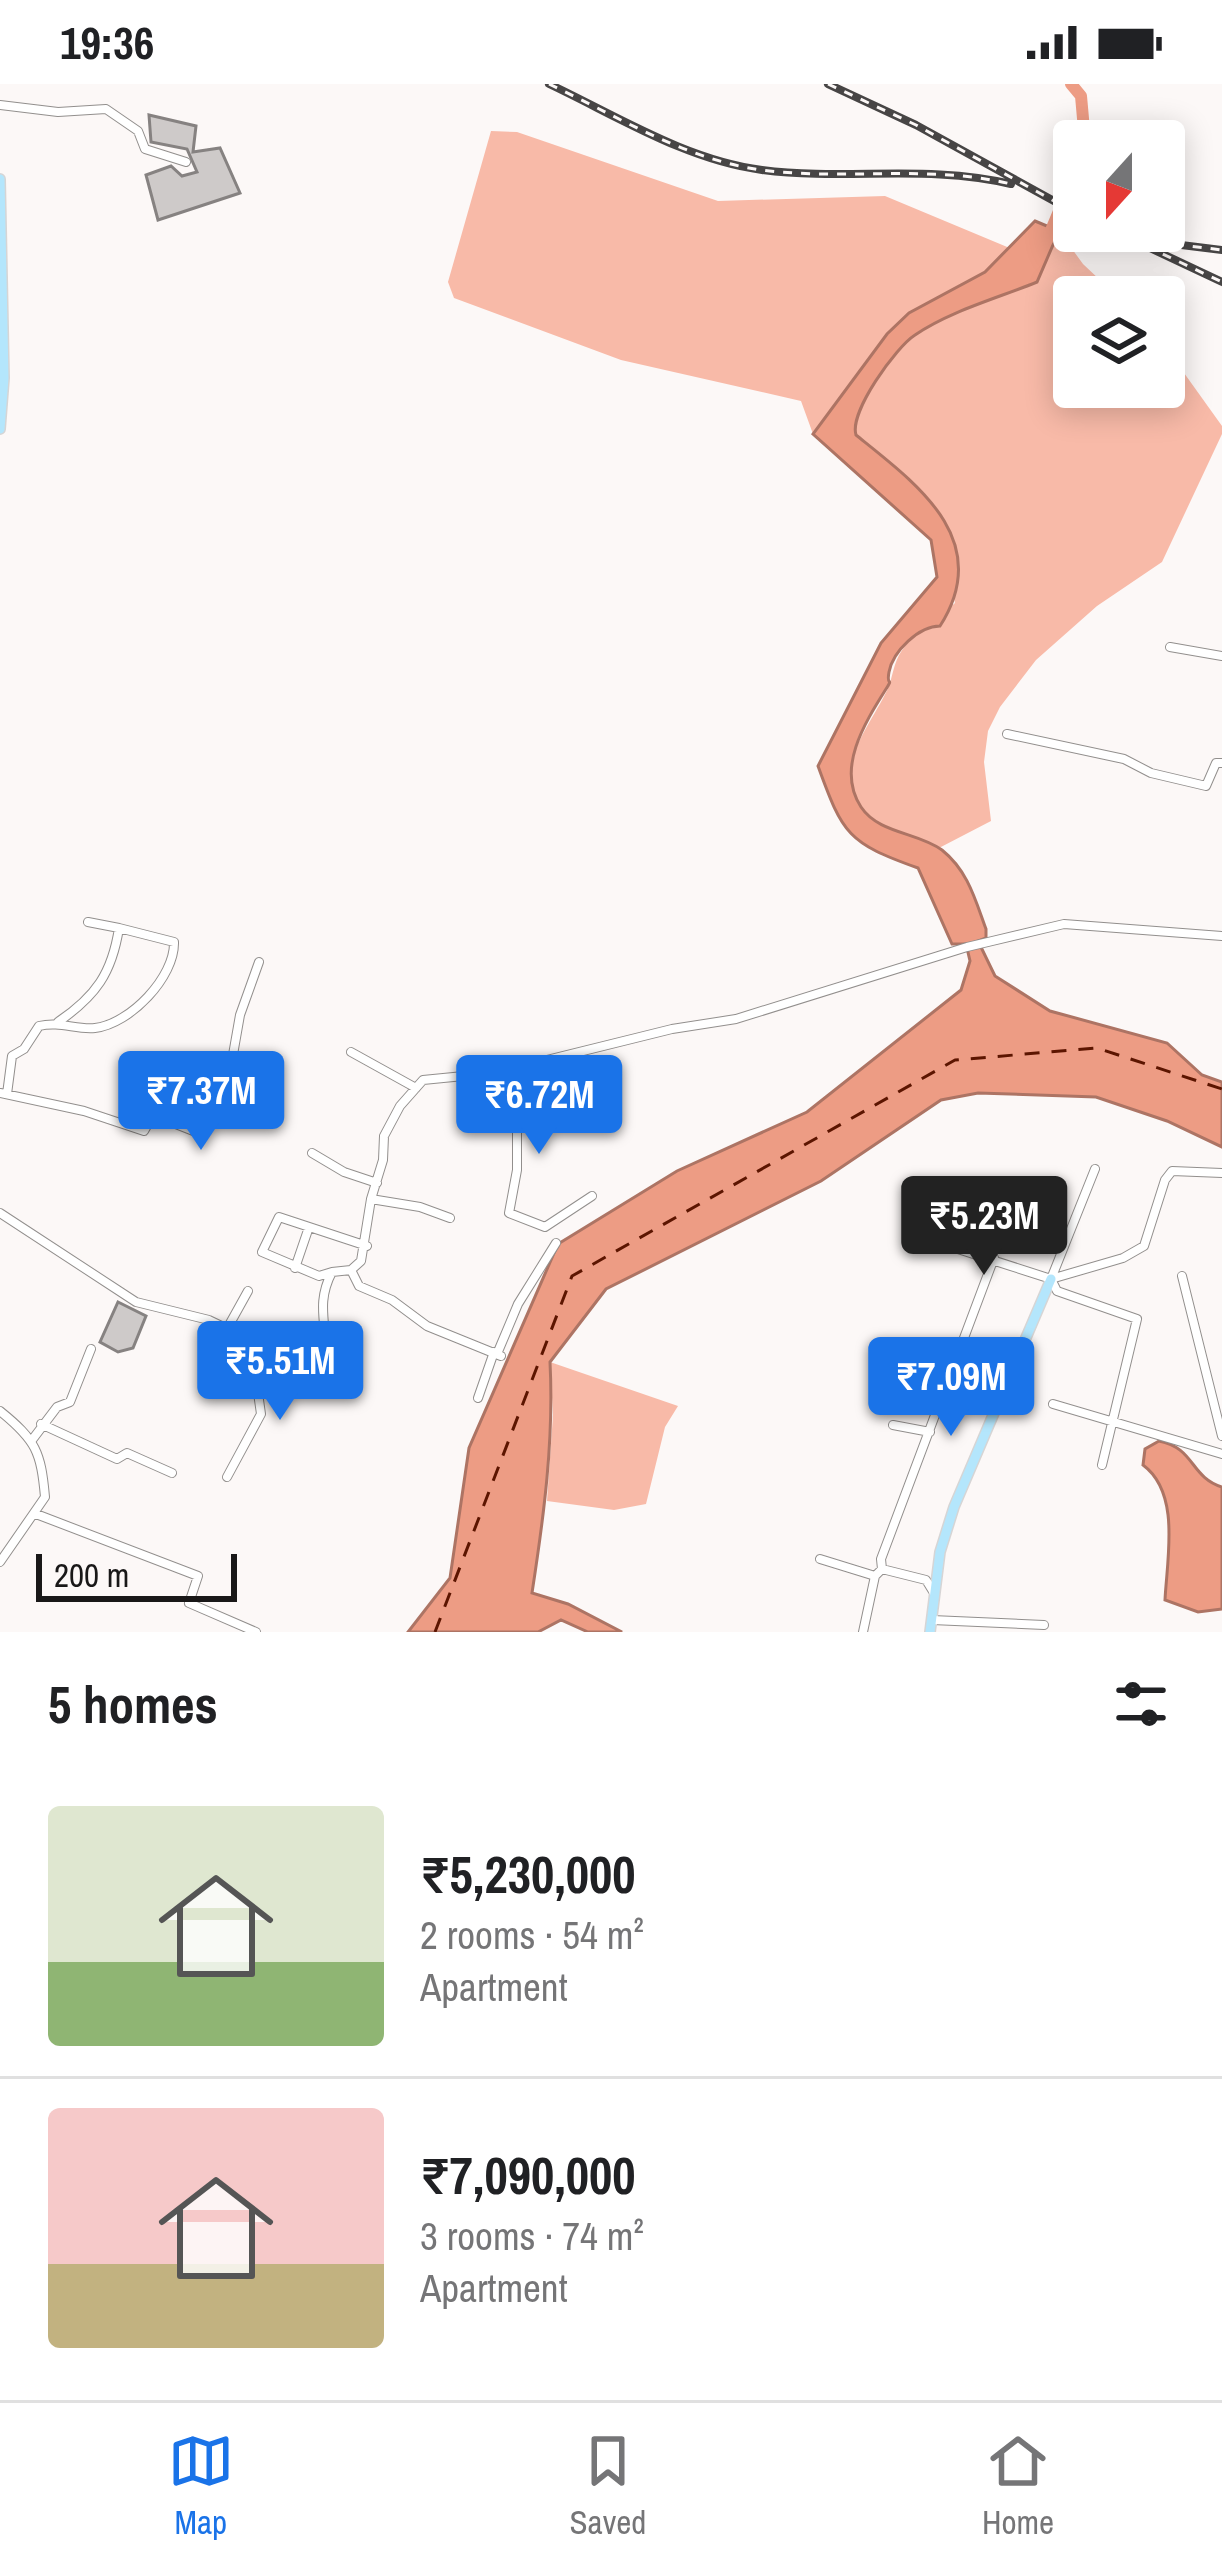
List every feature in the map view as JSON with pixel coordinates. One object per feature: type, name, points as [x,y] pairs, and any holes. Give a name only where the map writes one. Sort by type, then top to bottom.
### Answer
[{"type":"main road","points":[[0,178],[4,378],[0,429]]},
{"type":"main road","points":[[931,1626],[954,1507],[1051,1279]]},
{"type":"street","points":[[0,105],[58,112],[106,109],[138,131],[145,149],[186,162]]},
{"type":"street","points":[[1170,647],[1222,656]]},
{"type":"street","points":[[1007,734],[1124,759],[1151,773],[1206,786],[1216,764],[1222,763]]},
{"type":"street","points":[[88,922],[174,942],[172,959],[150,995],[129,1011],[91,1029],[58,1022],[39,1026],[24,1049],[12,1056],[3,1094],[84,1111],[134,1130],[144,1131],[153,1115],[196,1132],[203,1120],[209,1122],[228,1083],[240,1015],[259,962]]},
{"type":"street","points":[[351,1270],[367,1246],[383,1136],[423,1080],[488,1074],[759,1013],[972,946],[1077,923],[1222,936]]},
{"type":"street","points":[[58,1022],[110,971],[119,928]]},
{"type":"street","points":[[74,1010],[76,1024]]},
{"type":"street","points":[[351,1052],[416,1088]]},
{"type":"street","points":[[488,1074],[518,1131],[509,1213],[545,1227],[592,1196]]},
{"type":"street","points":[[313,1153],[377,1184]]},
{"type":"street","points":[[1095,1169],[1051,1279],[1057,1291],[1137,1319],[1102,1466]]},
{"type":"street","points":[[930,1240],[1051,1279],[1124,1258],[1144,1246],[1172,1171],[1222,1173]]},
{"type":"street","points":[[371,1198],[450,1218]]},
{"type":"street","points":[[0,1213],[136,1302],[316,1357],[326,1349],[320,1308],[332,1272]]},
{"type":"street","points":[[351,1270],[319,1276],[262,1252],[279,1217],[367,1246]]},
{"type":"street","points":[[295,1268],[309,1227]]},
{"type":"street","points":[[478,1398],[518,1304],[556,1243]]},
{"type":"street","points":[[863,1632],[885,1544],[994,1258]]},
{"type":"street","points":[[351,1270],[359,1286],[392,1300],[427,1326],[498,1354]]},
{"type":"street","points":[[1182,1276],[1222,1436]]},
{"type":"street","points":[[228,1327],[248,1291]]},
{"type":"street","points":[[227,1478],[260,1414],[257,1385],[268,1344]]},
{"type":"street","points":[[32,1440],[41,1424],[70,1402],[91,1349]]},
{"type":"street","points":[[1053,1404],[1222,1454]]},
{"type":"street","points":[[0,1412],[32,1440],[42,1463],[45,1497],[0,1562]]},
{"type":"street","points":[[41,1424],[117,1459],[127,1453],[172,1473]]},
{"type":"street","points":[[893,1425],[930,1432]]},
{"type":"street","points":[[36,1514],[198,1576],[190,1604],[256,1632]]},
{"type":"street","points":[[820,1559],[926,1580],[935,1594]]},
{"type":"street","points":[[931,1626],[1044,1625]]},
{"type":"shaded area","points":[[491,131],[517,132],[718,201],[885,196],[1012,249],[985,272],[887,333],[813,434],[801,401],[621,360],[454,298],[448,282]]},
{"type":"shaded area","points":[[1035,221],[1053,228],[1053,245],[1037,282],[915,335],[886,366],[856,425],[856,435],[903,473],[942,517],[954,541],[959,567],[955,595],[940,626],[916,635],[891,664],[889,683],[856,747],[851,777],[854,792],[861,807],[878,823],[932,844],[958,867],[986,929],[986,938],[978,941],[995,976],[1050,1011],[1167,1043],[1202,1075],[1222,1082],[1222,1147],[1167,1121],[1096,1097],[978,1093],[941,1100],[821,1181],[606,1289],[550,1362],[547,1478],[532,1593],[568,1604],[622,1632],[588,1632],[561,1620],[538,1632],[408,1632],[450,1578],[469,1448],[558,1244],[677,1171],[807,1112],[961,990],[970,961],[966,944],[952,944],[918,868],[876,851],[851,834],[834,808],[818,766],[881,643],[937,577],[931,540],[813,434],[887,334],[909,313],[985,272]]},
{"type":"shaded area","points":[[1053,244],[1053,252],[1074,252],[1096,276],[1053,276],[1053,408],[1185,408],[1185,374],[1222,426],[1222,434],[1162,562],[1097,606],[1036,660],[1000,707],[988,731],[984,762],[991,821],[939,848],[871,819],[856,804],[850,788],[854,752],[889,686],[899,655],[955,603],[931,501],[856,435],[856,425],[876,381],[915,335],[1036,282]]},
{"type":"shaded area","points":[[550,1362],[678,1406],[665,1427],[646,1504],[614,1510],[547,1501],[553,1415]]},
{"type":"shaded area","points":[[1159,1441],[1180,1450],[1204,1477],[1222,1487],[1222,1609],[1198,1612],[1165,1600],[1167,1509],[1155,1477],[1143,1465],[1145,1449]]},
{"type":"building","points":[[149,115],[196,126],[193,152],[220,148],[240,193],[158,220],[146,175],[171,166],[182,176],[197,172],[187,149],[151,142]]},
{"type":"building","points":[[118,1302],[146,1316],[133,1348],[118,1352],[100,1342]]},
{"type":"waterway","points":[[1071,84],[1081,96],[1083,120]]},
{"type":"waterway","points":[[1047,240],[1053,226]]},
{"type":"ferry route","points":[[435,1632],[572,1276],[955,1060],[1097,1048],[1222,1089]]},
{"type":"railway","points":[[549,84],[652,135],[734,165],[793,173],[948,175],[1011,184]]},
{"type":"railway","points":[[828,84],[916,125],[1053,200]]},
{"type":"railway","points":[[1185,245],[1222,250]]},
{"type":"railway","points":[[1158,252],[1222,282]]}]
